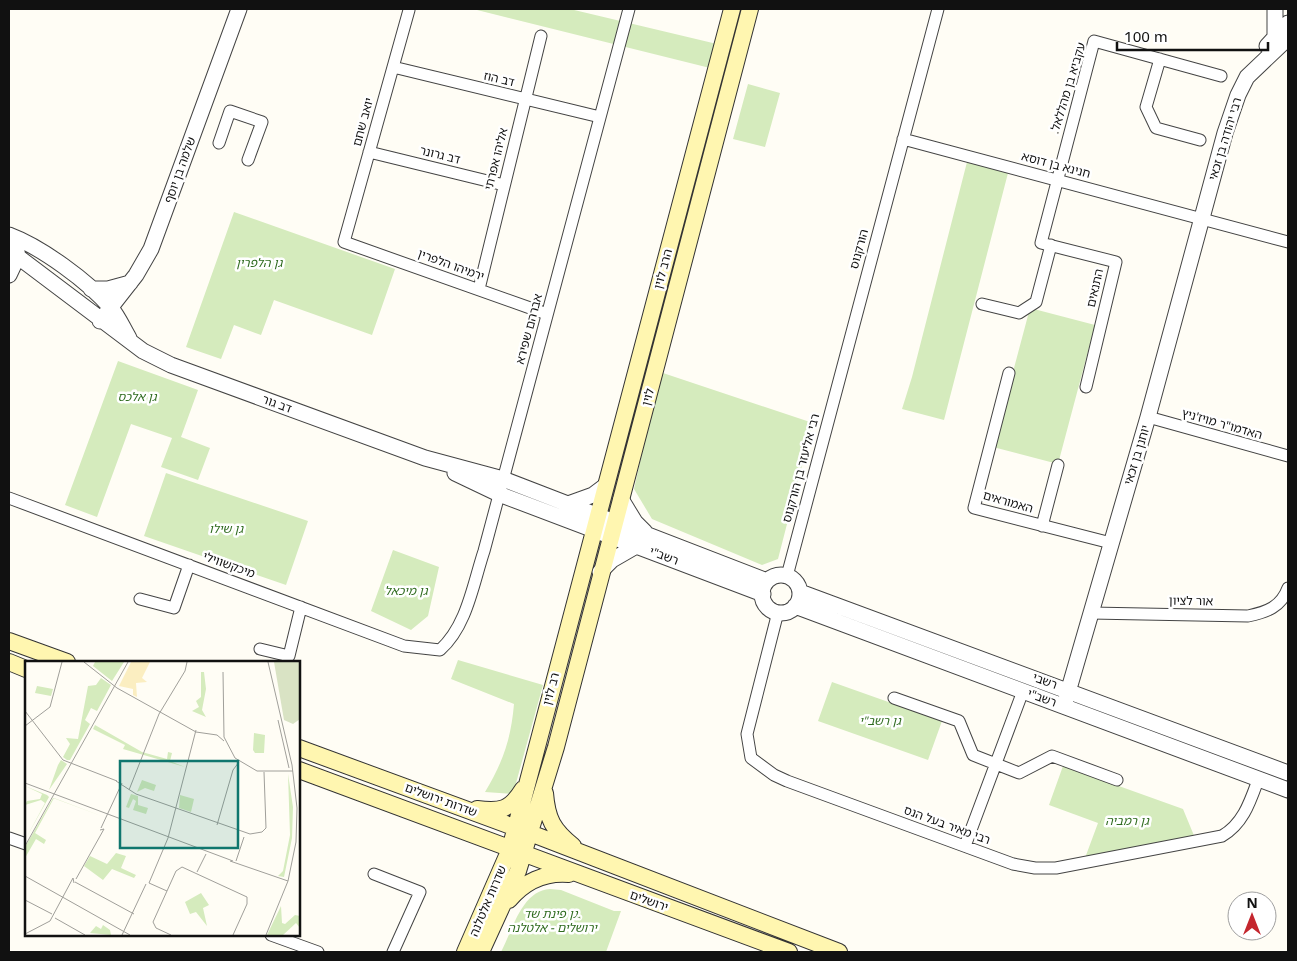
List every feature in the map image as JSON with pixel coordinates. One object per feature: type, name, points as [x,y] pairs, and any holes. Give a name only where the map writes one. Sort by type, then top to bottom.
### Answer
[{"type":"main road","name":"הרב לוין","points":[[595,523],[732,9]]},
{"type":"main road","name":"לוין","points":[[523,830],[544,786],[750,9]]},
{"type":"main road","name":"רב לוין","points":[[523,830],[527,783],[595,523]]},
{"type":"main road","points":[[9,641],[64,661]]},
{"type":"main road","points":[[9,662],[25,669]]},
{"type":"main road","name":"שדרות ירושלים","points":[[300,748],[584,854]]},
{"type":"main road","points":[[300,770],[458,829],[483,844],[489,851],[496,867],[495,886]]},
{"type":"main road","points":[[460,807],[490,810],[508,807],[514,803],[527,783]]},
{"type":"main road","points":[[544,786],[548,818],[560,836],[584,854]]},
{"type":"main road","name":"שדרות ירושלים","points":[[458,829],[517,851]]},
{"type":"main road","name":"שדרות אלטלנה","points":[[481,952],[502,909],[523,830]]},
{"type":"main road","name":"שדרות אלטלנה","points":[[465,952],[495,886],[517,851]]},
{"type":"main road","name":"ירושלים","points":[[517,851],[789,952]]},
{"type":"main road","name":"ירושלים","points":[[584,854],[839,952]]},
{"type":"main road","points":[[502,909],[516,891],[536,879],[560,873],[583,876]]},
{"type":"street","name":"שלמה בן יוסף","points":[[100,321],[130,283],[151,249],[239,9]]},
{"type":"street","name":"אברהם שפירא","points":[[440,650],[451,640],[459,628],[484,551],[629,9]]},
{"type":"street","points":[[903,139],[938,9]]},
{"type":"street","points":[[1275,9],[1283,41]]},
{"type":"street","points":[[1283,9],[1288,14]]},
{"type":"street","name":"יואב שחם","points":[[344,242],[409,10]]},
{"type":"street","name":"רבי יהודה בן זכאי","points":[[1203,219],[1225,133],[1238,95],[1247,77],[1283,41],[1288,23]]},
{"type":"street","name":"אליהו אפרתי","points":[[479,289],[541,36]]},
{"type":"street","name":".עקביא בן מהללאל","points":[[1056,180],[1094,41],[1221,76]]},
{"type":"street","points":[[1160,59],[1146,107],[1156,128],[1200,140]]},
{"type":"street","name":"דב הוז","points":[[393,67],[600,116]]},
{"type":"street","points":[[219,143],[230,111],[262,122],[248,160]]},
{"type":"street","name":"חנינא בן דוסא","points":[[903,139],[1288,242]]},
{"type":"street","name":"הורקנוס","points":[[842,367],[903,139]]},
{"type":"street","name":"דב גרונר","points":[[370,152],[504,185]]},
{"type":"street","points":[[982,304],[1019,313],[1036,302],[1050,245],[1041,243],[1056,180]]},
{"type":"street","name":"יוחנן בן זכאי","points":[[1064,706],[1203,219]]},
{"type":"street","name":"ירמיהו הלפרין","points":[[344,242],[547,314]]},
{"type":"street","points":[[12,244],[9,276],[37,271]]},
{"type":"street","name":"דב גור","points":[[12,244],[37,271],[100,321],[132,343],[171,365],[425,458],[503,479],[568,504],[595,523]]},
{"type":"street","name":"דב גור","points":[[12,244],[59,264],[91,289],[111,308],[132,343]]},
{"type":"street","name":"התנאים","points":[[1050,245],[1116,262],[1086,387]]},
{"type":"street","points":[[91,289],[108,289],[130,283]]},
{"type":"street","name":"רבי אליעזר בן הורקנוס","points":[[787,576],[842,367]]},
{"type":"street","name":"האמוראים","points":[[1008,374],[974,508],[1111,543]]},
{"type":"street","name":"האדמו\"ר מויז'ניץ","points":[[1148,417],[1288,456]]},
{"type":"street","name":"דב גור","points":[[425,458],[499,494],[595,523]]},
{"type":"street","points":[[1042,526],[1058,465]]},
{"type":"street","points":[[568,504],[593,495],[605,486]]},
{"type":"street","name":"מיכקשווילי","points":[[9,498],[404,646],[426,650],[440,650]]},
{"type":"street","points":[[621,499],[643,540]]},
{"type":"street","points":[[595,523],[643,540]]},
{"type":"street","points":[[600,572],[612,560],[643,540]]},
{"type":"street","name":"רשב\"י","points":[[643,540],[765,588]]},
{"type":"street","points":[[140,599],[174,608],[189,565]]},
{"type":"street","points":[[776,576],[787,576],[796,582],[798,599],[790,610],[778,612],[767,606],[765,588],[776,576]]},
{"type":"street","name":"אור לציון","points":[[1091,613],[1248,616],[1266,612],[1286,593]]},
{"type":"street","name":"רשב\"י","points":[[798,599],[1023,691],[1288,790]]},
{"type":"street","name":"רשבי","points":[[798,599],[1069,690],[1288,773]]},
{"type":"street","points":[[260,649],[289,656],[301,607]]},
{"type":"street","name":"רבי מאיר בעל הנס","points":[[778,612],[747,734],[751,758],[774,775],[787,781],[1013,864],[1035,868],[1056,868],[1222,836],[1235,829],[1242,818],[1258,780]]},
{"type":"street","points":[[965,846],[1023,691]]},
{"type":"street","points":[[894,698],[959,722],[973,755],[996,764],[1019,772],[1052,756],[1117,780]]},
{"type":"street","points":[[9,838],[25,844]]},
{"type":"street","points":[[374,874],[420,892],[393,952]]},
{"type":"street","points":[[274,936],[318,952]]},
{"type":"green space","points":[[473,9],[570,9],[717,44],[710,68]]},
{"type":"green space","points":[[748,84],[780,93],[765,147],[733,139]]},
{"type":"green space","points":[[967,162],[1008,173],[944,420],[902,409],[912,377]]},
{"type":"green space","name":"גן הלפרין","points":[[234,212],[395,269],[372,335],[274,300],[261,335],[234,325],[221,359],[186,347]]},
{"type":"green space","points":[[1030,308],[1095,325],[1058,464],[993,447]]},
{"type":"green space","name":"גן אלכס","points":[[118,361],[198,390],[181,437],[210,448],[198,480],[161,467],[172,438],[131,424],[97,517],[65,505]]},
{"type":"green space","points":[[660,372],[813,423],[778,559],[762,565],[652,519],[634,489]]},
{"type":"green space","name":"גן שילו","points":[[166,473],[308,521],[286,585],[144,536]]},
{"type":"green space","name":"גן מיכאל","points":[[393,550],[439,567],[428,616],[411,630],[371,611]]},
{"type":"green space","points":[[458,660],[543,685],[513,794],[485,792],[497,771],[505,750],[511,728],[514,704],[451,679]]},
{"type":"green space","name":"גן רשב\"י","points":[[832,682],[942,721],[928,760],[818,721]]},
{"type":"green space","name":"גן רמביה","points":[[1063,766],[1183,809],[1195,838],[1085,858],[1098,823],[1049,805]]},
{"type":"green space","name":"גן פינת שד. ירושלים - אלטלנה","points":[[550,889],[561,890],[614,911],[621,911],[606,952],[501,952],[525,904],[540,891]]}]
